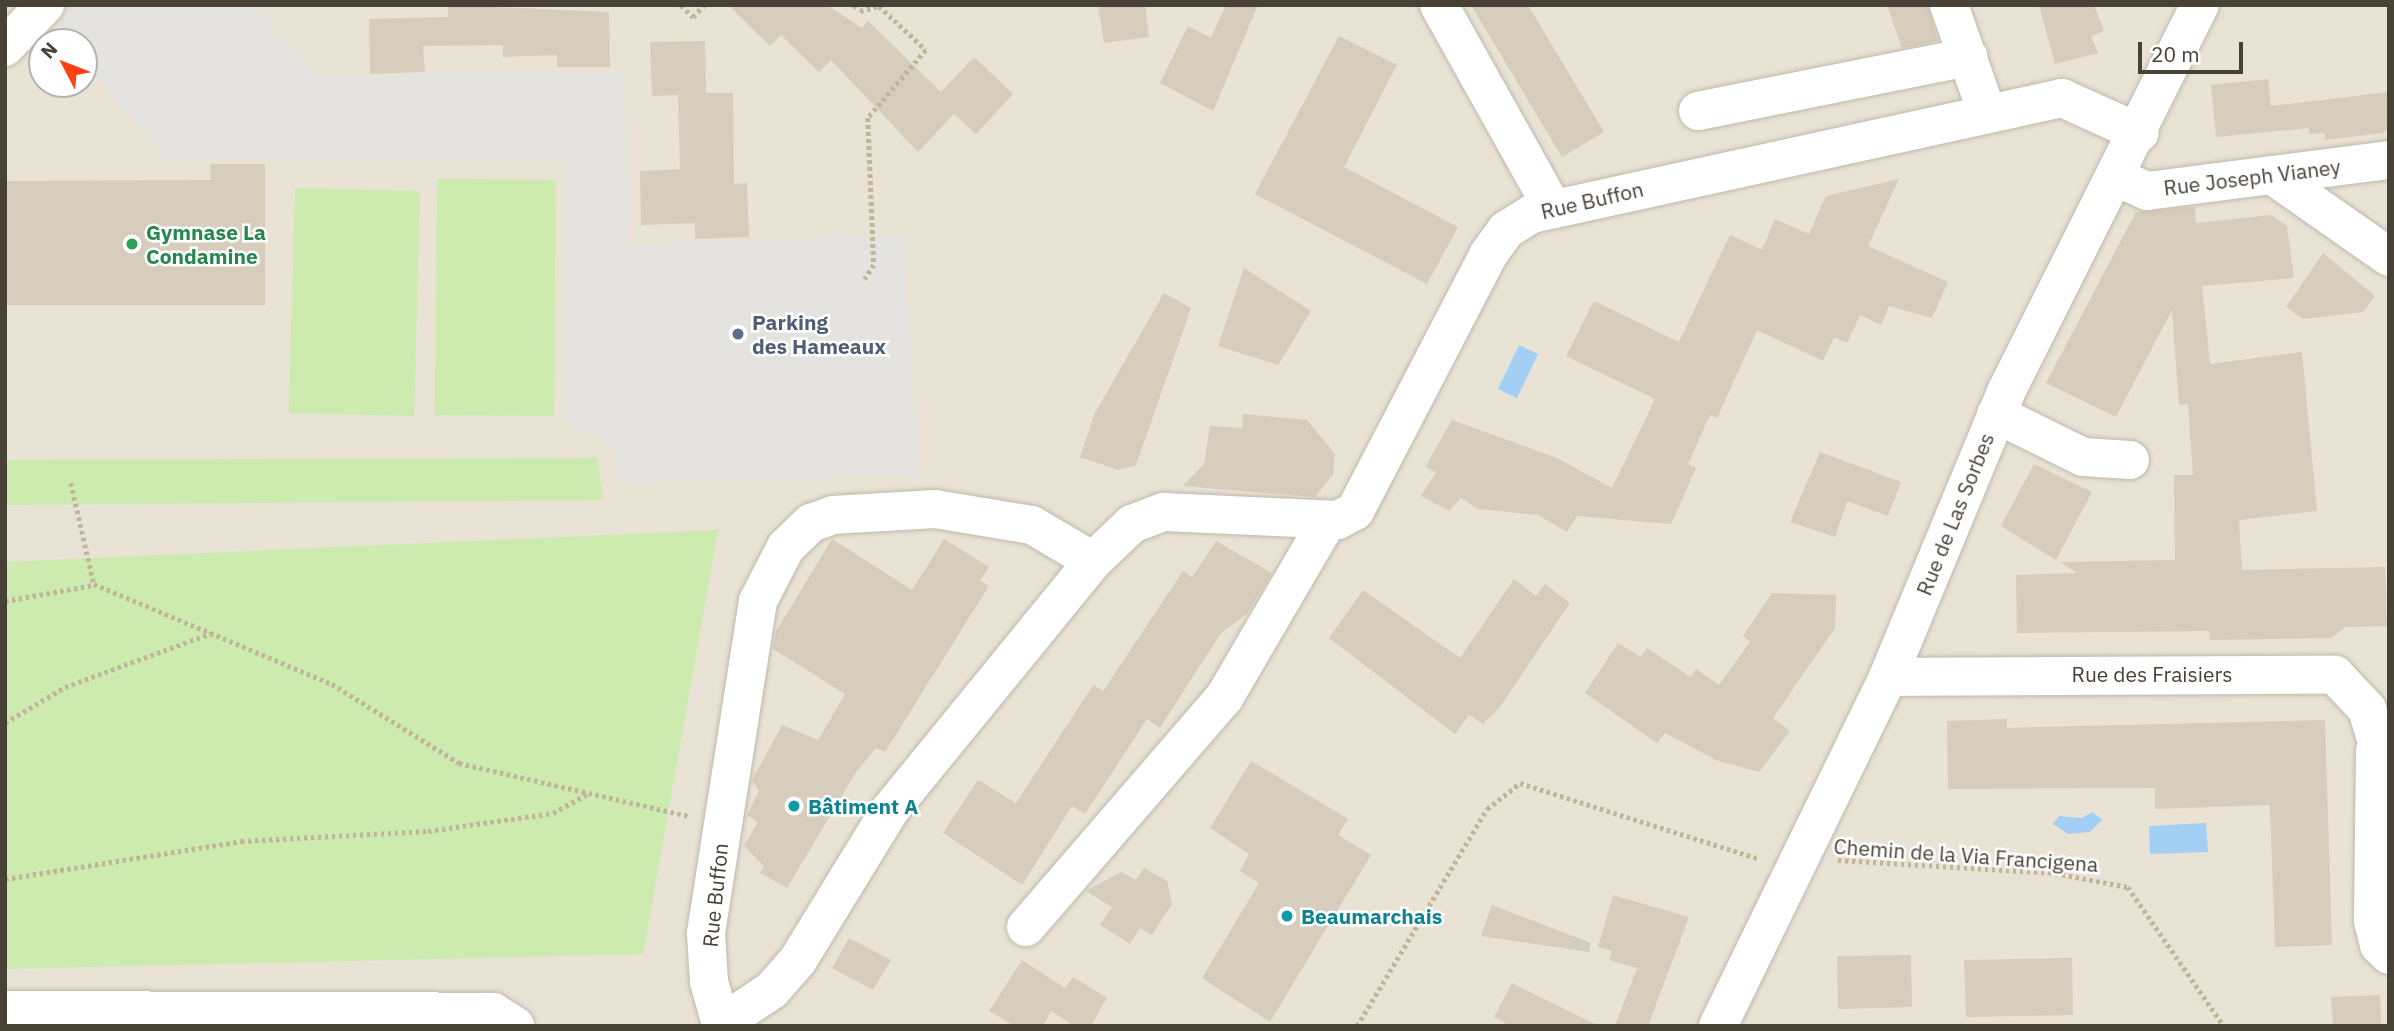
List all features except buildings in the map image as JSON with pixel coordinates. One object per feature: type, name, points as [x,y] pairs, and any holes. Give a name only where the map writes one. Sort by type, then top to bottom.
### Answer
[{"type":"street","points":[[5,47],[45,5]]},
{"type":"street","points":[[1439,5],[1553,209]]},
{"type":"street","points":[[1949,5],[1987,113]]},
{"type":"street","name":"Rue de Las Sorbes","points":[[1717,1026],[1800,864],[1888,677],[1996,414],[2140,134],[2200,5]]},
{"type":"street","points":[[1698,111],[1969,57]]},
{"type":"street","name":"Rue Buffon","points":[[1093,561],[1032,525],[934,509],[833,515],[811,523],[786,547],[758,601],[706,933],[709,982],[722,1025],[772,990],[798,960],[890,810],[1093,561],[1132,524],[1164,512],[1328,520],[1355,511],[1372,484],[1488,255],[1507,230],[1553,209],[2062,98],[2140,134]]},
{"type":"street","name":"Rue Joseph Vianey","points":[[2118,178],[2147,191],[2389,160]]},
{"type":"street","points":[[2272,174],[2389,257]]},
{"type":"street","points":[[1996,414],[2084,457],[2130,460]]},
{"type":"street","points":[[1026,927],[1224,698],[1328,520]]},
{"type":"street","name":"Rue des Fraisiers","points":[[1888,677],[2326,673],[2359,696],[2389,782]]},
{"type":"street","name":"Rue des Fraisiers","points":[[2375,742],[2373,921],[2379,945],[2389,954]]},
{"type":"street","points":[[5,1010],[493,1012],[515,1026]]},
{"type":"path","points":[[681,5],[692,17],[704,5]]},
{"type":"path","points":[[854,5],[860,11],[879,6],[926,50],[868,118],[874,265],[865,279]]},
{"type":"path","points":[[71,483],[96,584]]},
{"type":"path","points":[[5,601],[96,584],[332,684],[459,763],[651,809]]},
{"type":"path","points":[[5,723],[65,687],[212,634]]},
{"type":"path","name":"Chemin de la Via Francigena","points":[[1357,1026],[1486,809],[1520,783],[1753,858],[1800,864],[1840,859],[2055,873],[2128,887],[2224,1026]]},
{"type":"path","points":[[5,879],[241,841],[441,829],[554,813],[587,794]]},
{"type":"shaded area","points":[[5,5],[2389,5],[2389,1026],[5,1026]]},
{"type":"shaded area","name":"Parking des Hameaux","points":[[81,5],[254,5],[318,76],[624,73],[628,244],[905,235],[917,475],[622,483],[618,457],[595,435],[565,425],[565,159],[167,161],[98,78],[98,28],[55,26]]},
{"type":"green space","points":[[437,179],[556,180],[554,416],[435,415]]},
{"type":"green space","points":[[295,188],[420,191],[414,416],[289,413]]},
{"type":"green space","points":[[597,458],[603,500],[5,505],[5,460]]},
{"type":"green space","points":[[718,530],[643,954],[5,969],[5,562]]},
{"type":"water","points":[[1519,345],[1538,354],[1517,398],[1498,389]]},
{"type":"water","points":[[2093,812],[2102,820],[2090,832],[2068,834],[2053,824],[2059,816],[2081,818]]},
{"type":"water","points":[[2206,823],[2208,852],[2150,854],[2149,826]]},
{"type":"place","name":"Gymnase La Condamine","points":[[132,244]]},
{"type":"place","name":"Parking des Hameaux","points":[[738,334]]},
{"type":"place","name":"Bâtiment A","points":[[794,806]]},
{"type":"place","name":"Beaumarchais","points":[[1287,916]]}]
